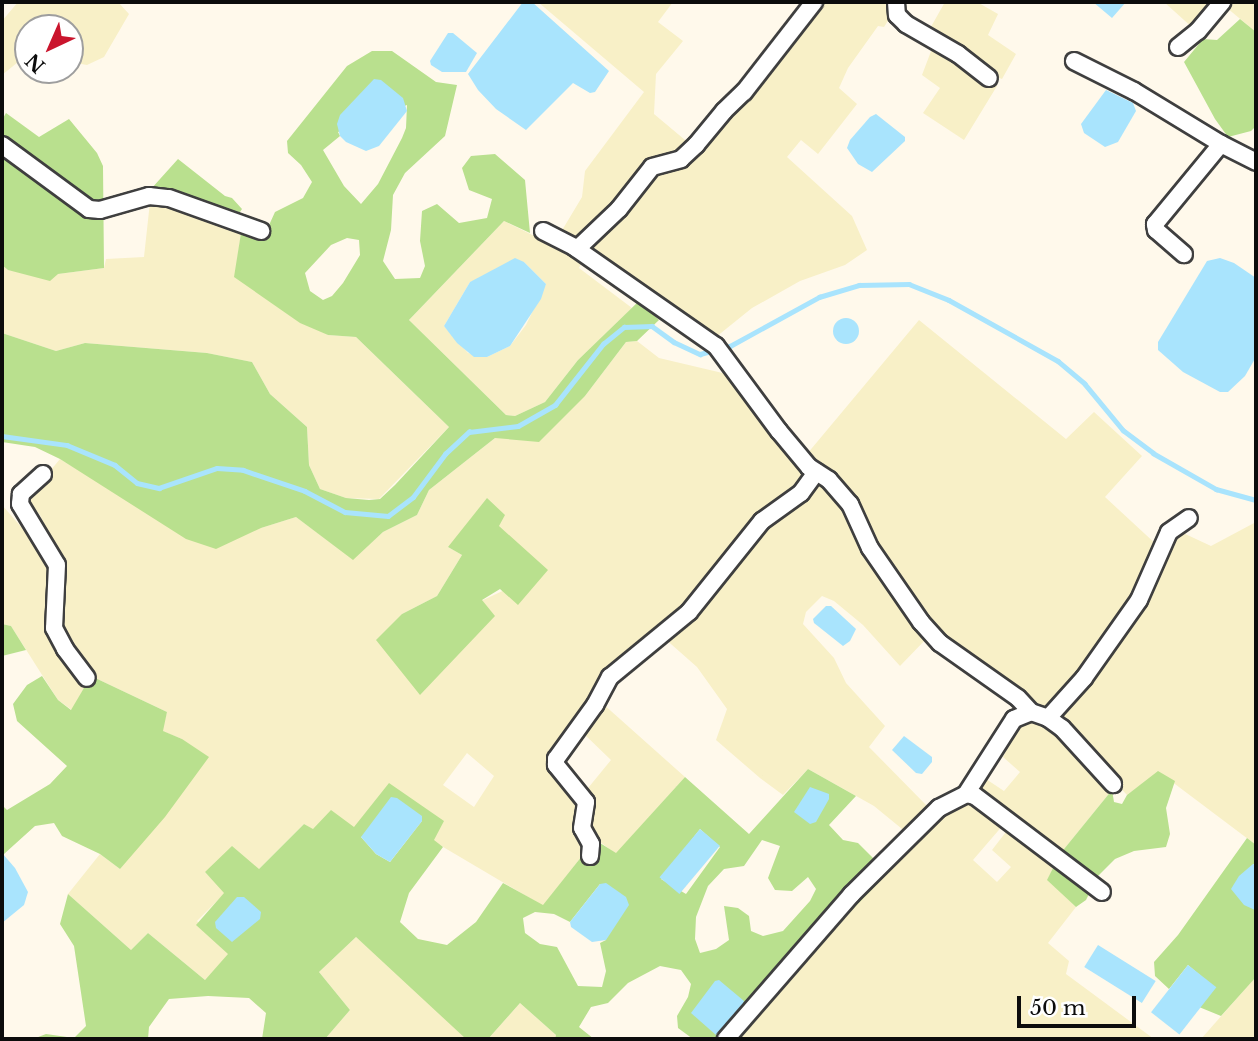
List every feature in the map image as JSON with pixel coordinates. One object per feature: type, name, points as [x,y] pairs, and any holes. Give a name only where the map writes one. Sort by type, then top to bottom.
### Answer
[{"type":"street","points":[[577,249],[619,209],[652,167],[660,162],[681,159],[696,145],[744,92],[814,2]]},
{"type":"street","points":[[896,2],[897,15],[906,24],[958,54],[989,78]]},
{"type":"street","points":[[1178,47],[1198,31],[1222,2]]},
{"type":"street","points":[[1074,61],[1134,91],[1256,162]]},
{"type":"street","points":[[1184,254],[1156,230],[1155,224],[1221,144]]},
{"type":"street","points":[[2,145],[89,209],[100,210],[149,196],[169,198],[261,231]]},
{"type":"street","points":[[543,231],[577,249],[716,346],[779,431],[850,504],[870,548],[921,622],[940,643],[1018,698],[1031,712],[1048,718],[1083,748],[1113,784]]},
{"type":"street","points":[[590,856],[591,844],[582,828],[586,802],[556,765],[556,760],[595,705],[610,677],[689,612],[762,522],[801,493],[816,472]]},
{"type":"street","points":[[43,474],[20,494],[20,504],[57,565],[54,628],[65,649],[87,678]]},
{"type":"street","points":[[1048,718],[1084,678],[1139,600],[1169,532],[1189,518]]},
{"type":"street","points":[[726,1039],[851,895],[887,863],[939,808],[966,794],[1014,719],[1031,712]]},
{"type":"street","points":[[966,794],[975,796],[1102,892]]},
{"type":"shaded area","points":[[18,2],[118,2],[129,14],[104,57],[87,65],[84,64],[84,14],[14,14],[14,65],[2,75],[2,21]]},
{"type":"shaded area","points":[[538,2],[673,2],[658,22],[683,41],[656,74],[654,114],[691,145],[578,243],[561,232],[582,197],[585,171],[644,92]]},
{"type":"shaded area","points":[[819,2],[900,2],[884,27],[878,26],[848,68],[839,88],[857,104],[818,154],[801,140],[787,157],[852,216],[867,250],[845,265],[800,281],[752,308],[716,337],[586,246],[658,168],[677,164]]},
{"type":"shaded area","points":[[945,2],[977,2],[998,14],[988,35],[1016,54],[1002,79],[987,73],[928,32]]},
{"type":"shaded area","points":[[1164,2],[1216,2],[1194,29]]},
{"type":"shaded area","points":[[1232,2],[1256,2],[1256,32],[1227,8]]},
{"type":"shaded area","points":[[933,46],[997,86],[964,140],[923,113],[940,88],[922,75]]},
{"type":"shaded area","points":[[150,202],[171,204],[241,233],[235,277],[328,335],[356,337],[449,427],[379,499],[346,498],[320,489],[309,465],[307,427],[270,394],[252,362],[207,353],[85,343],[56,351],[2,333],[2,265],[8,270],[58,274],[104,268],[106,259],[144,257]]},
{"type":"shaded area","points":[[504,221],[583,260],[579,268],[632,308],[578,360],[545,402],[515,416],[506,415],[409,320]],"holes":[[[524,262],[546,284],[526,325],[510,346],[487,357],[468,353],[444,326],[470,282]]]},
{"type":"shaded area","points":[[919,320],[1066,439],[1094,412],[1142,456],[1105,497],[1158,546],[1137,598],[1047,713],[1037,709],[940,637],[807,454]]},
{"type":"shaded area","points":[[637,341],[659,358],[731,375],[812,475],[716,578],[642,643],[552,758],[579,801],[584,845],[582,856],[543,906],[433,841],[354,828],[312,829],[304,824],[259,869],[205,872],[225,893],[197,921],[229,954],[205,980],[148,933],[131,950],[68,894],[100,854],[120,869],[182,739],[162,731],[167,712],[91,676],[61,626],[64,569],[40,515],[26,500],[60,459],[115,492],[261,528],[296,517],[353,559],[383,532],[417,515],[429,490],[495,438],[585,396],[626,342]],"holes":[[[498,526],[547,570],[481,601],[494,616],[402,614],[437,596],[462,555],[448,547]],[[467,753],[494,776],[474,807],[443,785]]]},
{"type":"shaded area","points":[[815,484],[827,486],[845,504],[929,636],[900,666],[863,625],[834,601],[822,596],[806,612],[803,624],[834,658],[846,683],[885,726],[869,747],[930,809],[907,833],[874,806],[808,769],[783,795],[760,778],[716,740],[727,709],[697,667],[663,637],[765,526]]},
{"type":"shaded area","points":[[2,505],[44,553],[49,567],[48,619],[87,683],[72,710],[58,700],[11,626],[2,624]]},
{"type":"shaded area","points":[[1256,522],[1256,845],[1159,772],[1127,795],[1055,718],[1172,536],[1181,532],[1211,546]]},
{"type":"shaded area","points":[[602,703],[685,777],[616,854],[591,835],[584,793],[611,760],[583,733]]},
{"type":"shaded area","points":[[1023,718],[1047,720],[1112,790],[1060,854],[979,793],[986,779],[1004,791],[1020,772],[1003,757]]},
{"type":"shaded area","points":[[974,800],[1004,824],[973,860],[997,882],[1011,867],[992,850],[1009,828],[1055,862],[1048,880],[1076,907],[1048,943],[1069,961],[1066,974],[1154,1039],[734,1039],[900,859],[933,819]]},
{"type":"shaded area","points":[[356,937],[466,1039],[325,1039],[350,1010],[319,972]]},
{"type":"shaded area","points":[[1256,977],[1256,1039],[1201,1039],[1253,980]]},
{"type":"shaded area","points":[[520,1003],[556,1035],[555,1039],[488,1039]]},
{"type":"green space","points":[[1240,19],[1256,32],[1256,126],[1251,131],[1228,137],[1215,119],[1184,62],[1203,39],[1217,40]]},
{"type":"green space","points":[[372,51],[392,51],[436,82],[457,85],[445,136],[405,173],[393,195],[391,230],[383,261],[395,279],[420,278],[425,266],[420,241],[422,211],[437,204],[459,223],[487,218],[492,199],[469,190],[462,168],[471,156],[495,154],[525,180],[530,233],[504,221],[409,320],[506,415],[515,416],[545,402],[578,360],[639,301],[659,320],[637,341],[626,342],[585,396],[539,442],[495,438],[429,490],[417,515],[383,532],[353,560],[296,517],[261,528],[216,549],[186,539],[60,459],[35,447],[2,442],[2,333],[56,351],[85,343],[207,353],[252,362],[270,394],[307,427],[309,465],[320,489],[346,498],[380,499],[449,427],[356,337],[328,335],[300,323],[234,277],[241,233],[255,238],[265,234],[275,212],[303,198],[312,182],[301,165],[288,153],[287,141],[347,66]],"holes":[[[407,105],[406,128],[402,138],[378,184],[361,204],[344,186],[323,150],[340,136],[338,132]],[[347,238],[359,240],[360,255],[343,283],[332,296],[323,300],[310,291],[305,273],[331,245]]]},
{"type":"green space","points":[[6,113],[39,137],[69,119],[97,153],[103,166],[104,268],[58,274],[50,281],[8,270],[2,265],[2,120]]},
{"type":"green space","points":[[178,159],[225,196],[232,198],[242,209],[236,218],[151,189]]},
{"type":"green space","points":[[487,498],[505,515],[499,526],[548,570],[518,605],[500,589],[482,600],[495,616],[420,695],[376,640],[402,614],[437,596],[462,555],[448,547]]},
{"type":"green space","points":[[2,624],[11,626],[26,650],[2,656]]},
{"type":"green space","points":[[42,676],[58,700],[71,710],[91,676],[167,712],[163,731],[182,739],[209,757],[165,817],[120,869],[100,854],[62,836],[54,823],[35,826],[2,853],[2,805],[7,810],[50,784],[67,766],[17,721],[13,704],[27,685]]},
{"type":"green space","points":[[808,769],[856,796],[829,825],[843,840],[858,843],[888,873],[816,947],[734,1039],[693,1039],[678,1028],[677,1016],[688,997],[691,984],[681,970],[660,966],[628,983],[608,1003],[591,1007],[579,1027],[594,1039],[555,1039],[556,1035],[520,1003],[488,1039],[466,1039],[356,937],[319,972],[350,1010],[325,1039],[262,1039],[266,1013],[249,998],[208,996],[169,999],[149,1027],[148,1039],[33,1039],[46,1034],[74,1038],[86,1026],[74,946],[60,924],[68,894],[131,950],[148,933],[205,980],[228,954],[196,925],[224,893],[205,872],[232,846],[259,869],[304,824],[313,829],[331,810],[354,827],[389,783],[444,821],[434,840],[443,847],[409,893],[400,922],[418,939],[447,945],[476,922],[503,883],[543,905],[582,856],[600,843],[616,853],[685,777],[749,834]],"holes":[[[422,821],[390,862],[376,854],[361,837]],[[700,829],[720,847],[686,894],[661,879]],[[762,840],[780,846],[768,878],[775,890],[792,891],[808,877],[816,889],[810,901],[783,931],[763,936],[751,931],[749,916],[738,908],[724,906],[729,940],[716,949],[700,953],[695,939],[696,917],[708,886],[724,869],[744,866]],[[600,884],[606,940],[600,943],[606,971],[602,987],[578,986],[557,947],[540,944],[525,933],[523,918],[535,912],[554,914],[570,922]]]},
{"type":"green space","points":[[1158,771],[1175,781],[1166,808],[1170,834],[1166,847],[1134,851],[1115,859],[1098,876],[1086,900],[1076,907],[1047,880],[1060,854],[1112,790],[1114,802],[1122,804],[1127,795]]},
{"type":"green space","points":[[1247,838],[1256,845],[1256,865],[1253,864],[1256,977],[1221,1016],[1199,1007],[1215,988],[1188,965],[1169,989],[1155,976],[1154,962],[1178,935]]},
{"type":"water","points":[[523,2],[532,2],[609,71],[595,92],[590,93],[573,83],[526,130],[496,109],[478,90],[468,74]]},
{"type":"water","points":[[1093,2],[1126,2],[1112,18]]},
{"type":"water","points":[[448,33],[453,33],[477,53],[466,72],[442,72],[431,65],[430,61]]},
{"type":"water","points":[[374,79],[381,80],[403,98],[407,111],[379,146],[366,151],[346,142],[340,136],[337,124],[340,115]]},
{"type":"water","points":[[1106,90],[1133,103],[1136,111],[1118,142],[1105,147],[1084,133],[1081,124]]},
{"type":"water","points":[[876,114],[905,137],[905,141],[872,172],[858,164],[847,148],[850,140],[870,117]]},
{"type":"water","points":[[515,258],[524,262],[546,284],[541,299],[510,346],[487,357],[474,357],[457,343],[444,326],[470,282]]},
{"type":"water","points":[[1220,258],[1234,263],[1256,278],[1256,357],[1245,376],[1228,392],[1220,392],[1183,372],[1158,350],[1158,342],[1207,261]]},
{"type":"water","points":[[846,318],[855,322],[859,331],[855,340],[846,344],[837,340],[833,331],[837,322]]},
{"type":"water","points":[[826,606],[831,606],[856,629],[850,641],[843,646],[814,623],[813,619]]},
{"type":"water","points":[[904,736],[932,757],[932,762],[922,774],[916,773],[892,750]]},
{"type":"water","points":[[810,787],[829,794],[829,799],[816,822],[810,824],[794,812]]},
{"type":"water","points":[[391,797],[397,798],[422,816],[422,821],[390,862],[376,854],[361,837]]},
{"type":"water","points":[[700,829],[720,846],[679,894],[660,877]]},
{"type":"water","points":[[2,853],[15,868],[28,892],[24,905],[2,923]]},
{"type":"water","points":[[1253,864],[1256,865],[1255,910],[1244,905],[1231,889],[1239,876]]},
{"type":"water","points":[[606,883],[626,897],[629,905],[606,940],[592,942],[571,927],[570,922],[600,884]]},
{"type":"water","points":[[237,897],[244,897],[261,912],[260,919],[232,942],[216,928],[215,922]]},
{"type":"water","points":[[1098,945],[1156,981],[1142,1003],[1084,967]]},
{"type":"water","points":[[1188,965],[1216,987],[1179,1034],[1151,1012]]},
{"type":"water","points":[[719,980],[744,1001],[742,1007],[716,1035],[691,1013],[715,981]]},
{"type":"waterway","points":[[2,436],[67,445],[115,465],[137,483],[159,488],[217,468],[243,470],[305,491],[345,512],[388,516],[413,497],[445,454],[469,432],[518,426],[555,405],[603,344],[624,327],[652,326],[674,342],[700,354],[730,346],[819,297],[859,285],[909,284],[949,300],[1058,361],[1085,384],[1123,430],[1153,453],[1216,489],[1256,500]]}]
